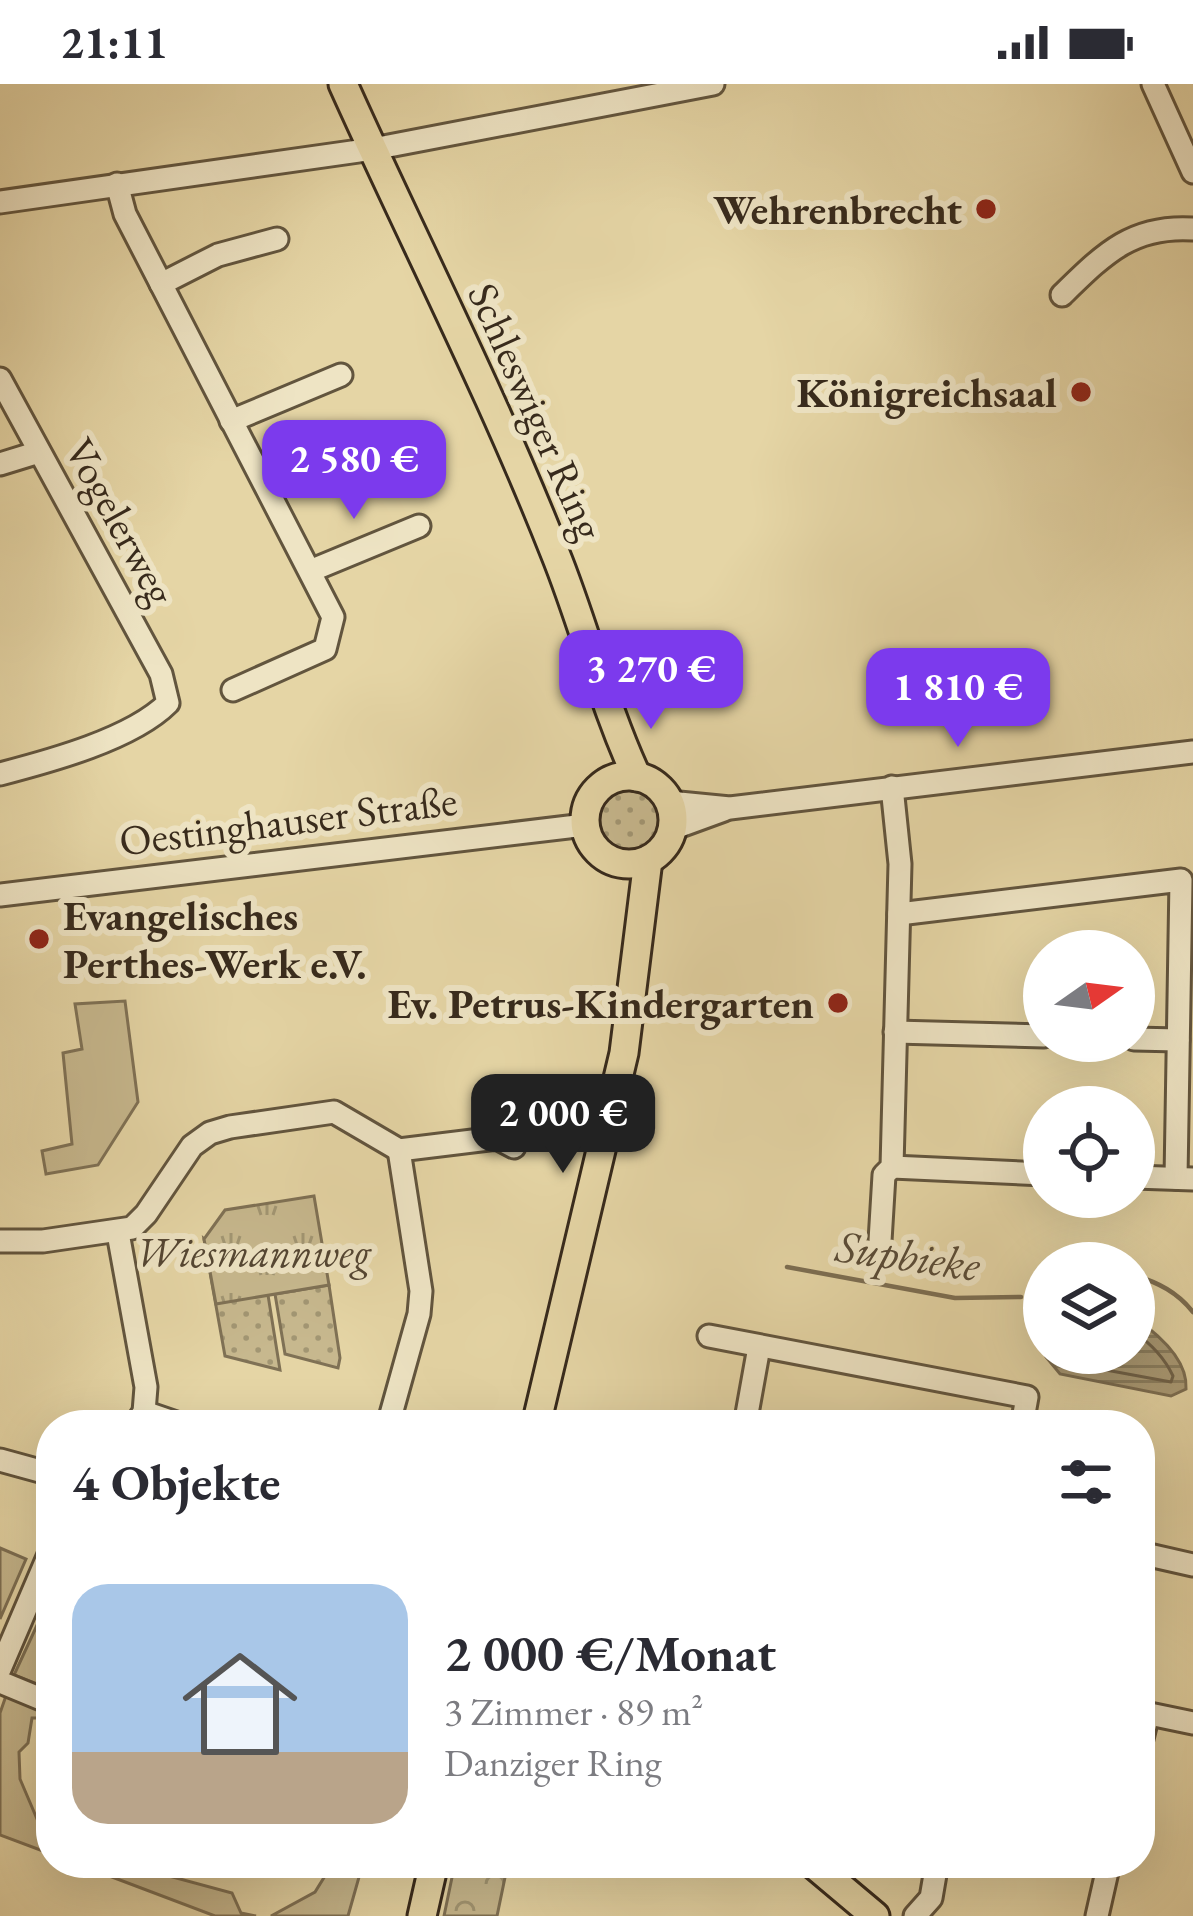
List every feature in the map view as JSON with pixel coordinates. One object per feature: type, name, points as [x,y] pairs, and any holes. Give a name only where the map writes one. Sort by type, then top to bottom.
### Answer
[{"type":"main road","name":"Schleswiger Ring","points":[[343,84],[555,552],[608,714],[637,777]]},
{"type":"main road","name":"Schleswiger Ring","points":[[607,782],[608,714]]},
{"type":"main road","points":[[637,777],[650,781],[670,815],[659,853],[634,862],[596,850],[585,824],[594,793],[607,782],[637,777]]},
{"type":"main road","points":[[540,1410],[624,1053],[639,935],[634,862]]},
{"type":"main road","points":[[422,1916],[431,1878]]},
{"type":"main road","points":[[830,1878],[875,1916]]},
{"type":"street","points":[[0,202],[373,149],[713,84]]},
{"type":"street","points":[[1154,84],[1193,172]]},
{"type":"street","points":[[117,184],[125,214],[333,617],[325,649],[233,690]]},
{"type":"street","points":[[1062,295],[1103,254],[1158,227],[1193,229]]},
{"type":"street","points":[[161,284],[218,255],[278,239]]},
{"type":"street","points":[[231,422],[341,375]]},
{"type":"street","name":"Vogelerweg","points":[[0,379],[161,674],[168,703],[150,722],[0,774]]},
{"type":"street","points":[[0,464],[38,452]]},
{"type":"street","points":[[310,571],[419,526]]},
{"type":"street","points":[[670,815],[1193,752]]},
{"type":"street","points":[[892,787],[900,864],[892,1167]]},
{"type":"street","name":"Oestinghauser Straße","points":[[0,895],[585,824]]},
{"type":"street","points":[[899,914],[1181,880],[1178,1040],[1184,1178]]},
{"type":"street","points":[[896,1032],[1023,1035]]},
{"type":"street","points":[[1155,1039],[1178,1040]]},
{"type":"street","points":[[0,1241],[118,1233],[131,1228],[146,1214],[192,1146],[230,1127],[334,1112],[399,1150],[497,1138],[514,1147]]},
{"type":"street","points":[[392,1410],[421,1291],[399,1150]]},
{"type":"street","points":[[880,1241],[884,1174],[892,1167],[1023,1173]]},
{"type":"street","points":[[118,1233],[144,1362],[140,1410]]},
{"type":"street","points":[[709,1336],[1028,1397],[1025,1410]]},
{"type":"street","points":[[748,1410],[759,1347]]},
{"type":"street","points":[[0,1460],[36,1470]]},
{"type":"street","points":[[1155,1556],[1193,1565]]},
{"type":"street","points":[[0,1670],[36,1585]]},
{"type":"street","points":[[0,1682],[36,1697]]},
{"type":"street","points":[[1155,1715],[1193,1723]]},
{"type":"street","points":[[915,1916],[931,1898],[935,1878]]},
{"type":"street","points":[[1096,1916],[1105,1878]]},
{"type":"green space","points":[[628,787],[652,797],[662,821],[652,845],[628,855],[604,845],[594,821],[604,797]]},
{"type":"green space","points":[[125,1001],[138,1102],[98,1165],[46,1174],[42,1151],[72,1144],[63,1053],[82,1049],[75,1004]]},
{"type":"green space","name":"Wiesmannweg","points":[[314,1196],[329,1285],[216,1304],[204,1239],[225,1210]]},
{"type":"green space","points":[[204,1239],[268,1295],[280,1370],[225,1356]]},
{"type":"green space","points":[[329,1285],[338,1368],[285,1354],[275,1294]]},
{"type":"green space","points":[[0,1548],[26,1559],[0,1619]]},
{"type":"green space","points":[[36,1627],[36,1684],[14,1675]]},
{"type":"green space","points":[[8,1690],[36,1702],[28,1743],[19,1752],[20,1779],[36,1817],[36,1848],[0,1835],[0,1713]]},
{"type":"green space","points":[[115,1878],[176,1878],[232,1893],[241,1913],[256,1916],[215,1916]]},
{"type":"green space","points":[[324,1878],[359,1878],[348,1916],[271,1916],[315,1892]]},
{"type":"green space","points":[[452,1878],[505,1878],[497,1916],[444,1916]]},
{"type":"water","points":[[1155,1334],[1177,1358],[1185,1378],[1186,1389],[1171,1396],[1060,1374],[1155,1374]]},
{"type":"waterway","name":"Supbieke","points":[[787,1267],[955,1298],[1021,1297]]},
{"type":"waterway","name":"Supbieke","points":[[1155,1283],[1193,1312]]},
{"type":"place","name":"Wehrenbrecht","points":[[986,209]]},
{"type":"place","name":"Königreichsaal","points":[[1081,392]]},
{"type":"place","name":"Evangelisches Perthes-Werk e.V.","points":[[39,939]]},
{"type":"place","name":"Ev. Petrus-Kindergarten","points":[[838,1003]]}]
